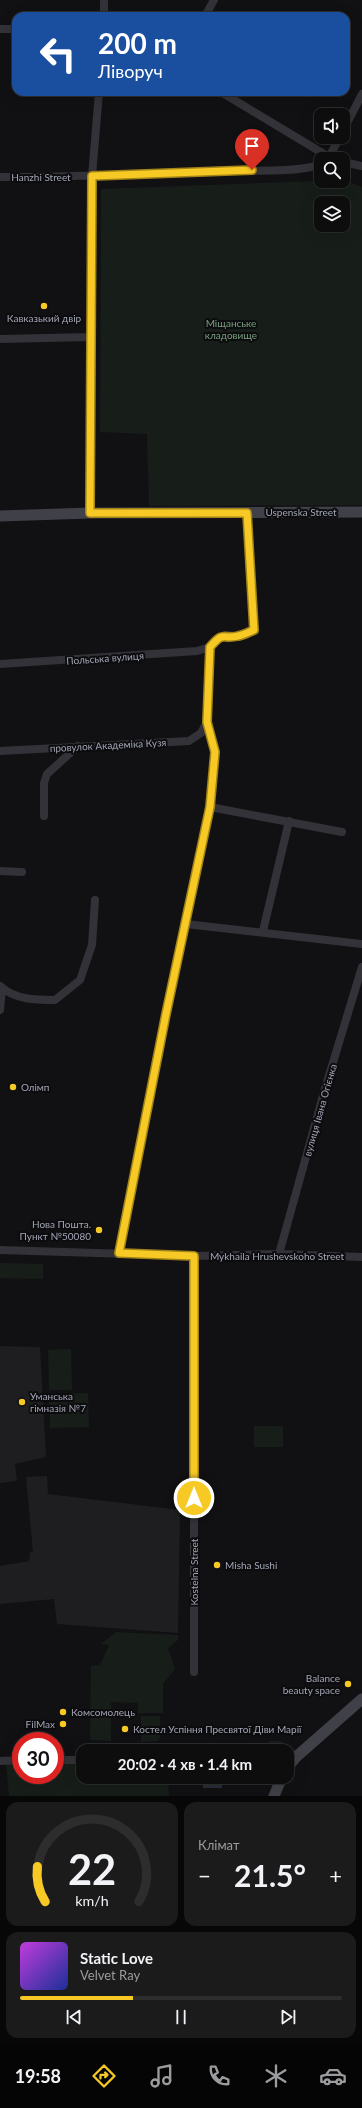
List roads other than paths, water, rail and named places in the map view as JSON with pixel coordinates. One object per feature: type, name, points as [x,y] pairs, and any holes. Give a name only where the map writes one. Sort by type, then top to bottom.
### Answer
[{"type":"street","points":[[104,0],[104,12]]},
{"type":"street","points":[[206,12],[210,2]]},
{"type":"street","points":[[0,29],[12,29]]},
{"type":"street","points":[[350,117],[362,94]]},
{"type":"street","points":[[90,513],[92,176],[99,96]]},
{"type":"street","points":[[228,96],[322,152]]},
{"type":"street","points":[[350,163],[362,166]]},
{"type":"street","name":"Hanzhi Street","points":[[0,177],[92,176],[292,170],[314,166]]},
{"type":"street","points":[[0,339],[91,337]]},
{"type":"street","name":"Uspenska Street","points":[[0,516],[90,513],[362,512]]},
{"type":"street","points":[[119,1253],[166,1014],[210,807],[215,752],[207,722],[210,647],[220,637],[225,635],[237,636],[254,630],[247,513]]},
{"type":"street","name":"Польська вулиця","points":[[0,664],[180,654],[210,647]]},
{"type":"street","name":"провулок Академіка Кузя","points":[[0,751],[189,741],[201,732],[207,722]]},
{"type":"street","points":[[44,816],[44,783],[47,774],[78,746]]},
{"type":"street","points":[[210,807],[289,820],[342,832]]},
{"type":"street","points":[[263,932],[289,820]]},
{"type":"street","points":[[0,872],[22,872]]},
{"type":"street","points":[[1,987],[10,995],[38,1000],[55,1000],[80,980],[92,945],[95,900]]},
{"type":"street","points":[[186,924],[362,944]]},
{"type":"street","name":"вулиця Івана Огієнка","points":[[280,1254],[322,1100],[362,967]]},
{"type":"street","points":[[0,1010],[1,987]]},
{"type":"street","name":"Mykhaila Hrushevskoho Street","points":[[0,1250],[194,1256],[280,1254],[362,1257]]},
{"type":"street","name":"Kostelna Street","points":[[194,1256],[194,1672]]},
{"type":"street","points":[[294,1759],[362,1699]]},
{"type":"street","points":[[0,1761],[12,1760]]},
{"type":"street","points":[[64,1760],[76,1760]]},
{"type":"street","points":[[274,1796],[279,1784]]},
{"type":"place","name":"Кавказький двір","points":[[44,306]]},
{"type":"place","name":"Олімп","points":[[13,1087]]},
{"type":"place","name":"Нова Пошта. Пункт №50080","points":[[99,1230]]},
{"type":"place","name":"Уманська гімназія №7","points":[[22,1402]]},
{"type":"place","name":"Мisha Sushi","points":[[217,1565]]},
{"type":"place","name":"Balance beauty space","points":[[348,1684]]},
{"type":"place","name":"Комсомолець","points":[[63,1712]]},
{"type":"place","name":"FilMax","points":[[63,1724]]},
{"type":"place","name":"Костел Успіння Пресвятої Діви Марії","points":[[125,1729]]},
{"type":"park label","name":"Міщанське кладовище","points":[[231,328]]}]
